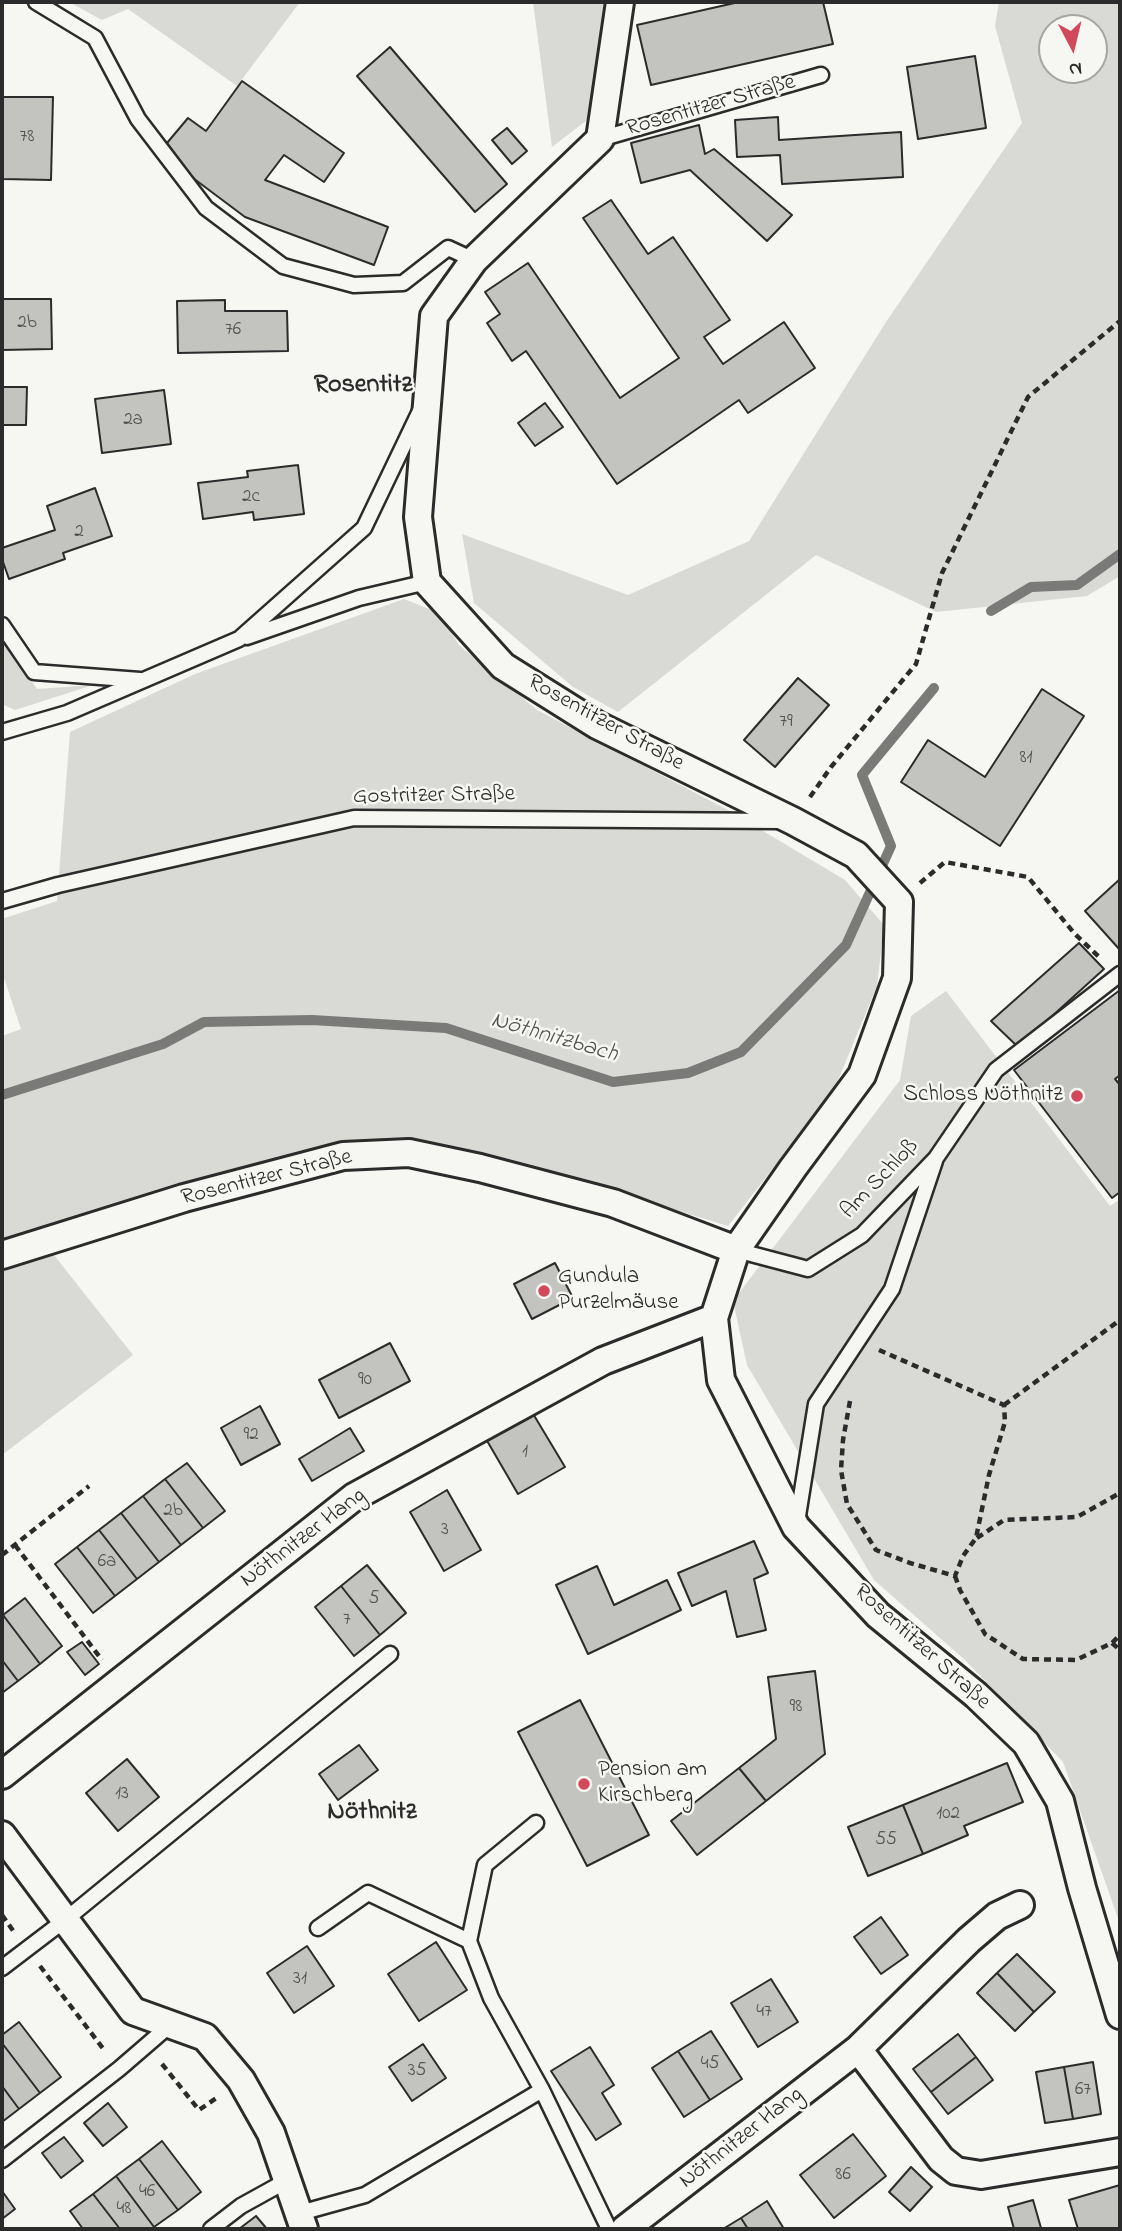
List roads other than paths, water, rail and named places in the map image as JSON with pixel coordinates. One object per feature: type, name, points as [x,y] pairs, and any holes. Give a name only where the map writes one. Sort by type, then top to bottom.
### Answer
[{"type":"street","name":"Rosentitzer Straße","points":[[620,2],[600,139],[474,260],[434,316],[418,517],[427,582],[503,666],[597,725],[793,821],[856,855],[899,902],[897,978],[862,1075],[793,1167],[736,1250],[714,1318],[721,1380],[796,1527],[878,1615],[976,1695],[1026,1744],[1060,1801],[1082,1888],[1120,2015]]},
{"type":"street","name":"Rosentitzer Straße","points":[[2,1255],[184,1198],[343,1156],[409,1153],[480,1168],[613,1203],[736,1250]]},
{"type":"street","name":"Nöthnitzer Hang","points":[[2,1775],[354,1497],[603,1361],[714,1318]]},
{"type":"street","points":[[2,1835],[133,2011],[205,2037],[241,2080],[271,2133],[302,2221]]},
{"type":"street","name":"Nöthnitzer Hang","points":[[625,2229],[858,2049],[969,1940],[997,1916],[1020,1905]]},
{"type":"street","points":[[858,2049],[941,2159],[956,2171],[981,2175],[1120,2152]]},
{"type":"lane","points":[[36,2],[95,38],[138,119],[206,208],[283,265],[354,285],[403,283],[448,248],[474,260]]},
{"type":"lane","name":"Rosentitzer Straße","points":[[600,139],[821,75]]},
{"type":"lane","points":[[239,639],[364,528],[427,397]]},
{"type":"lane","points":[[2,732],[67,713],[239,639],[359,598],[427,582]]},
{"type":"lane","points":[[2,625],[34,672],[143,680]]},
{"type":"lane","name":"Gostritzer Straße","points":[[2,901],[72,882],[354,818],[793,821]]},
{"type":"lane","name":"Am Schloß","points":[[736,1250],[808,1269],[862,1235],[936,1157],[996,1070],[1120,974]]},
{"type":"lane","points":[[796,1527],[816,1405],[892,1289],[936,1157]]},
{"type":"lane","points":[[2,1969],[390,1654]]},
{"type":"lane","points":[[536,1823],[485,1866],[469,1941],[491,1998],[542,2090],[609,2229]]},
{"type":"lane","points":[[318,1928],[368,1893],[469,1941]]},
{"type":"lane","points":[[2,2160],[119,2069],[170,2025]]},
{"type":"lane","points":[[302,2221],[365,2195],[542,2090]]},
{"type":"lane","points":[[211,2229],[241,2206],[288,2180]]},
{"type":"waterway","name":"Nöthnitzbach","points":[[991,611],[1031,587],[1077,585],[1120,554]]},
{"type":"waterway","name":"Nöthnitzbach","points":[[2,1095],[163,1044],[204,1022],[312,1020],[446,1028],[613,1082],[688,1073],[741,1052],[846,945],[891,846],[862,775],[934,688]]},
{"type":"place","name":"Schloss Nöthnitz","points":[[1077,1096]]},
{"type":"place","name":"Gundula Purzelmäuse","points":[[544,1291]]},
{"type":"place","name":"Pension am Kirschberg","points":[[584,1784]]},
{"type":"district","name":"Rosentitz","points":[[363,387]]},
{"type":"district","name":"Nöthnitz","points":[[372,1814]]}]
